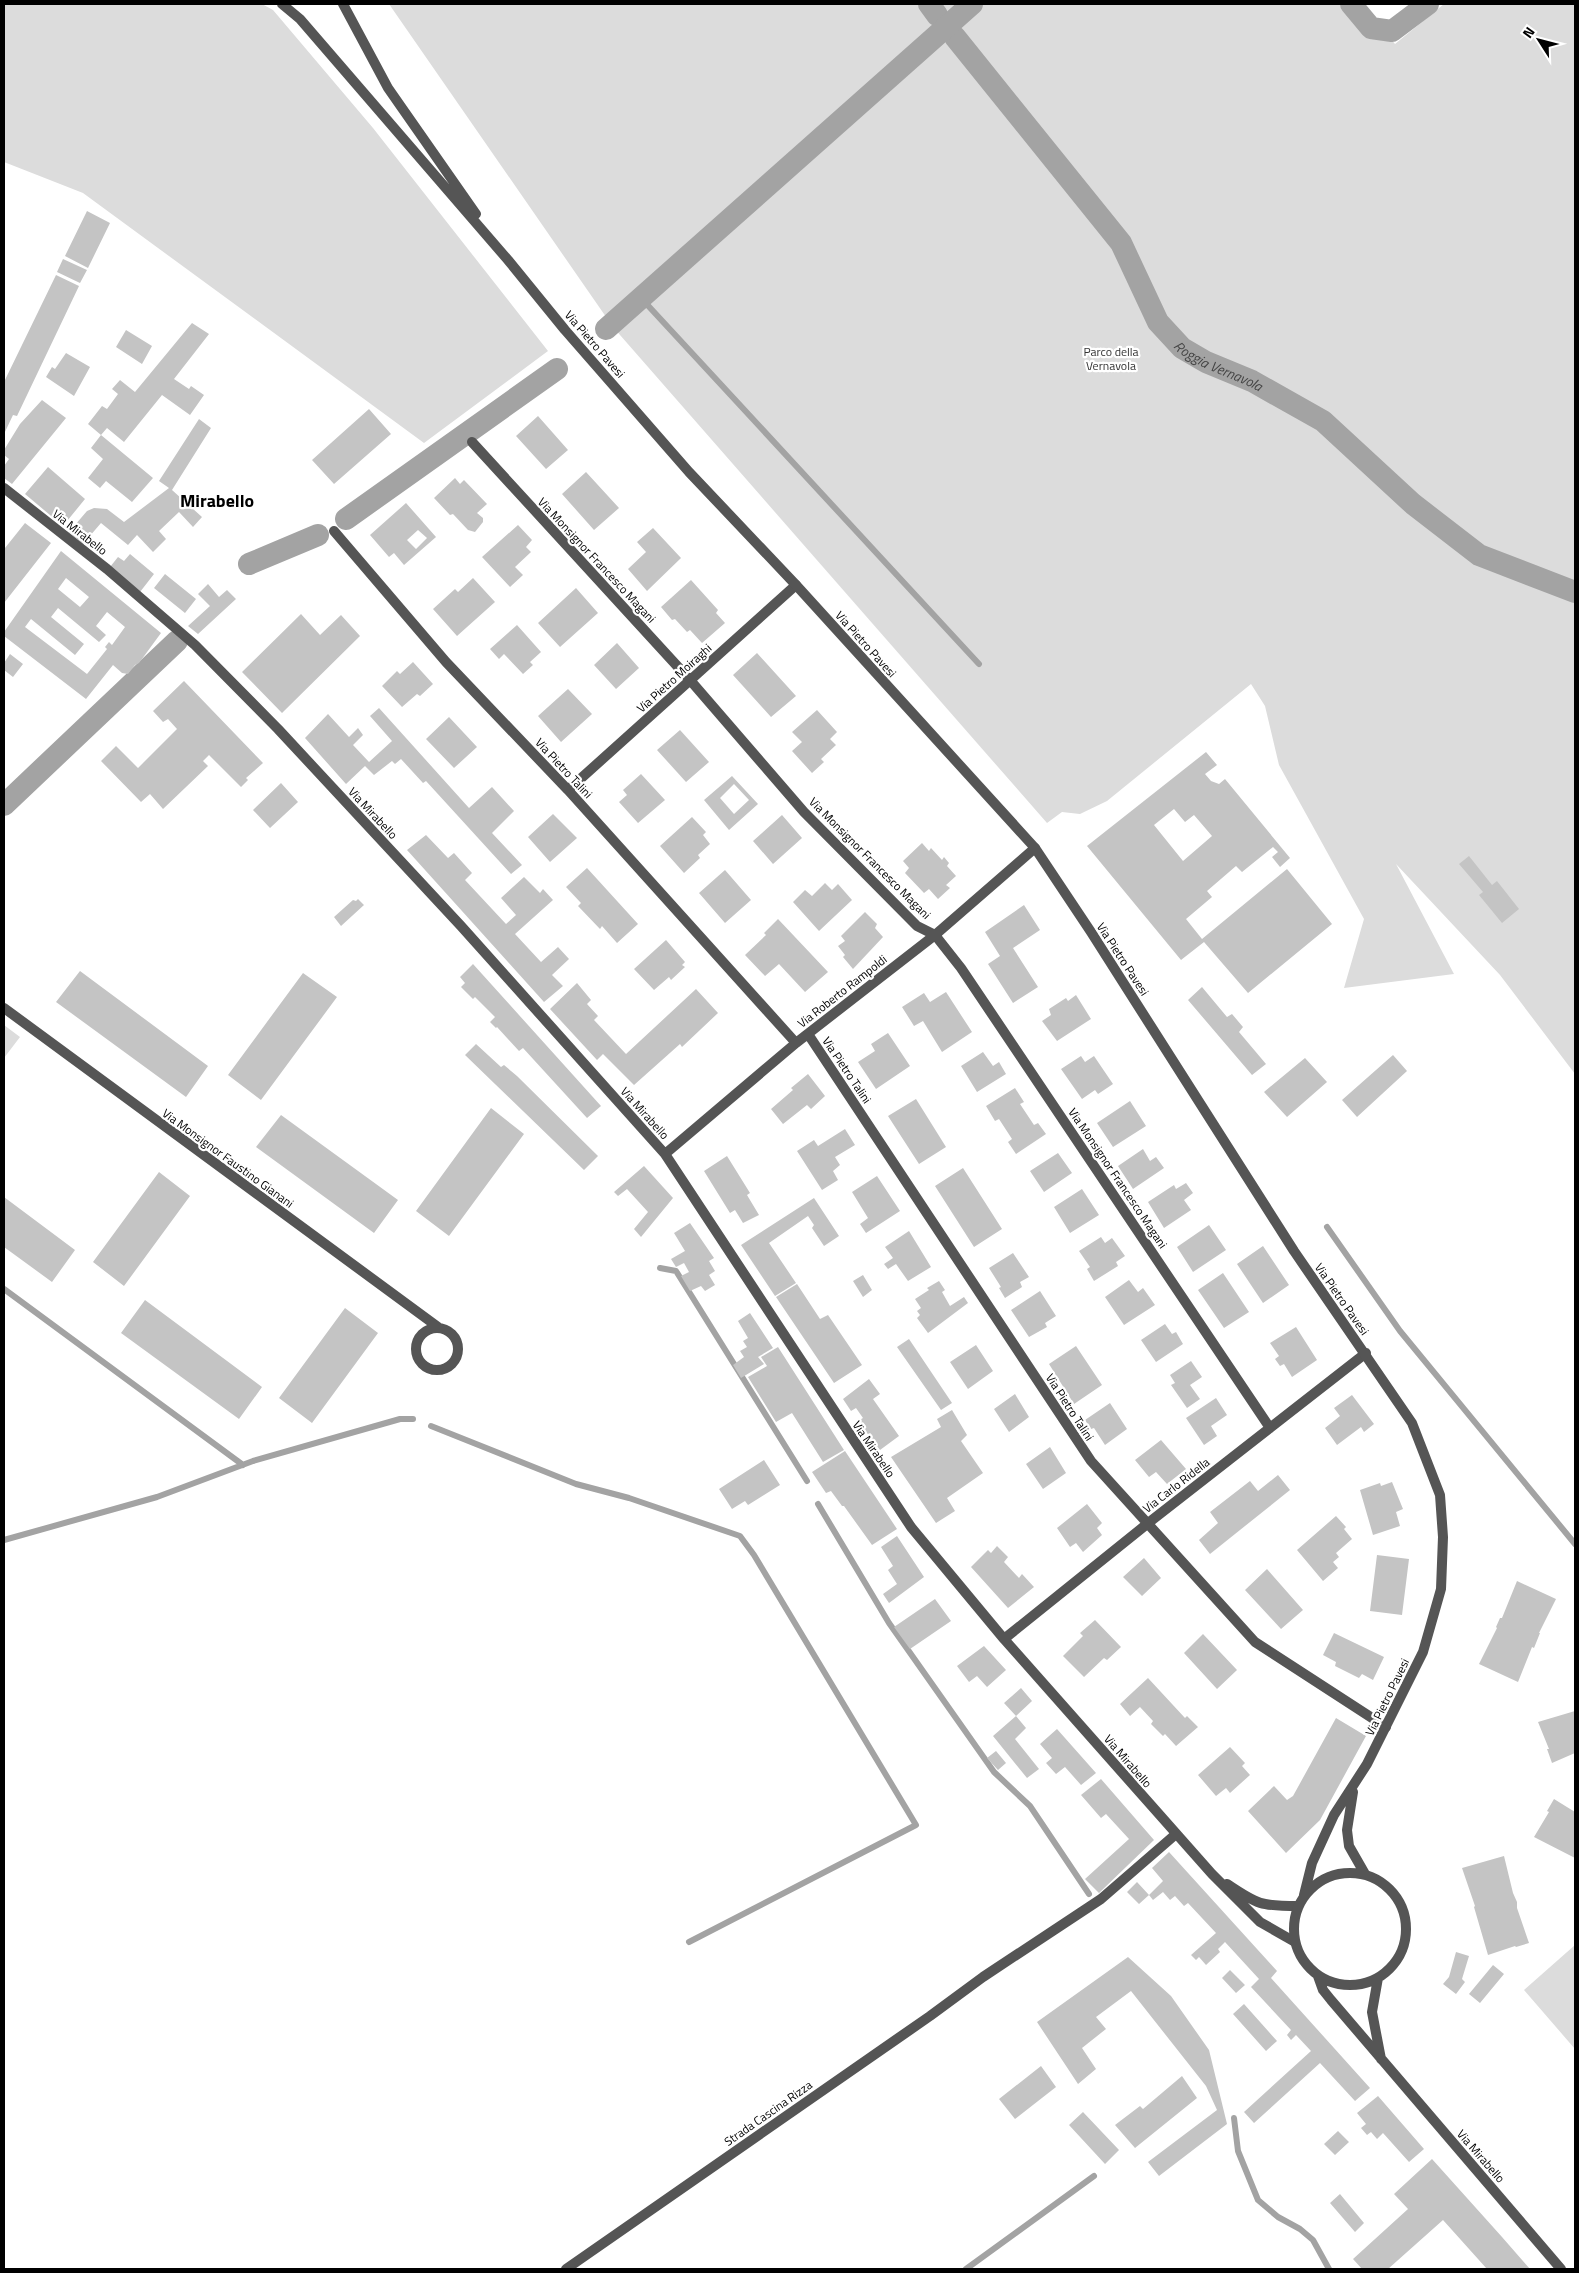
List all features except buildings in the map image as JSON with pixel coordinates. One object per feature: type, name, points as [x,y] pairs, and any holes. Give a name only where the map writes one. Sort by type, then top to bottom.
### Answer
[{"type":"street","name":"Via Pietro Pavesi","points":[[282,4],[300,19],[508,260],[565,330],[689,472],[796,585],[1035,848],[1091,932],[1294,1251],[1366,1353],[1412,1423],[1426,1453],[1440,1494],[1443,1537],[1441,1589],[1423,1652],[1386,1728],[1356,1783],[1334,1816],[1312,1863],[1304,1895]]},
{"type":"street","name":"Via Pietro Pavesi","points":[[343,4],[388,88],[508,260]]},
{"type":"street","name":"Via Monsignor Francesco Magani","points":[[472,442],[690,680],[804,812],[917,926],[935,935],[972,984],[1270,1428]]},
{"type":"street","name":"Via Mirabello","points":[[4,488],[107,569],[195,645],[278,729],[461,926],[665,1154],[911,1527],[1004,1640],[1212,1874],[1260,1922],[1295,1942]]},
{"type":"street","name":"Via Pietro Talini","points":[[334,531],[446,662],[568,790],[796,1043]]},
{"type":"street","name":"Via Pietro Moiraghi","points":[[568,790],[796,585]]},
{"type":"street","name":"Via Roberto Rampoldi","points":[[665,1154],[796,1043],[935,935],[1035,848]]},
{"type":"street","name":"Via Monsignor Faustino Gianani","points":[[4,1008],[438,1327]]},
{"type":"street","name":"Via Pietro Talini","points":[[808,1034],[1091,1461],[1255,1642],[1386,1728]]},
{"type":"street","points":[[438,1327],[447,1330],[456,1339],[458,1354],[450,1366],[435,1370],[422,1364],[417,1358],[415,1344],[424,1331],[438,1327]]},
{"type":"street","name":"Via Carlo Ridella","points":[[1004,1640],[1147,1524],[1366,1353]]},
{"type":"street","name":"Via Pietro Pavesi","points":[[1356,1783],[1349,1807],[1347,1830],[1349,1846],[1365,1874]]},
{"type":"street","name":"Strada Cascina Rizza","points":[[566,2269],[930,2016],[983,1976],[1101,1899],[1176,1834]]},
{"type":"street","points":[[1347,1872],[1365,1874],[1376,1878],[1391,1889],[1398,1899],[1406,1921],[1406,1932],[1402,1950],[1392,1966],[1378,1978],[1350,1986],[1334,1983],[1318,1976],[1302,1960],[1295,1942],[1294,1920],[1298,1906],[1312,1886],[1330,1876],[1347,1872]]},
{"type":"street","name":"Via Mirabello","points":[[1212,1874],[1254,1902],[1268,1906],[1298,1906]]},
{"type":"street","name":"Via Mirabello","points":[[1318,1976],[1327,1995],[1381,2061],[1561,2269]]},
{"type":"street","points":[[1378,1978],[1372,2012],[1381,2061]]},
{"type":"green space","points":[[4,4],[262,4],[273,10],[373,128],[548,351],[424,443],[83,193],[4,162]]},
{"type":"green space","name":"Parco della Vernavola","points":[[389,4],[1362,4],[1395,44],[1444,4],[1575,4],[1575,1074],[1500,975],[1396,864],[1454,974],[1344,988],[1364,919],[1279,765],[1265,706],[1251,684],[1107,801],[1080,814],[1062,812],[1047,823],[613,327]]},
{"type":"green space","points":[[4,1025],[20,1037],[4,1058]]},
{"type":"green space","points":[[1575,1945],[1575,2049],[1524,1990]]},
{"type":"waterway","name":"Roggia Vernavola","points":[[929,4],[937,15]]},
{"type":"waterway","points":[[606,329],[972,4]]},
{"type":"waterway","points":[[1351,4],[1371,28],[1392,31],[1428,4]]},
{"type":"waterway","name":"Roggia Vernavola","points":[[955,37],[1121,243],[1158,322],[1182,348],[1206,362],[1252,381],[1323,421],[1413,504],[1479,555],[1575,592]]},
{"type":"waterway","points":[[641,298],[979,664]]},
{"type":"waterway","points":[[346,519],[557,369]]},
{"type":"waterway","points":[[249,564],[318,535]]},
{"type":"waterway","points":[[4,805],[177,641]]},
{"type":"waterway","points":[[1327,1227],[1400,1331],[1575,1544]]},
{"type":"waterway","points":[[660,1268],[676,1271],[807,1481]]},
{"type":"waterway","points":[[4,1289],[243,1465]]},
{"type":"waterway","points":[[4,1540],[157,1497],[253,1461],[400,1419],[413,1419]]},
{"type":"waterway","points":[[431,1426],[576,1484],[629,1498],[740,1536],[754,1555],[916,1825],[689,1942]]},
{"type":"waterway","points":[[818,1504],[889,1623],[994,1772],[1030,1806],[1089,1894]]},
{"type":"waterway","points":[[1234,2118],[1238,2151],[1258,2200],[1278,2217],[1300,2229],[1313,2240],[1329,2269]]},
{"type":"waterway","points":[[966,2269],[1094,2176]]},
{"type":"district","name":"Mirabello","points":[[217,500]]}]
